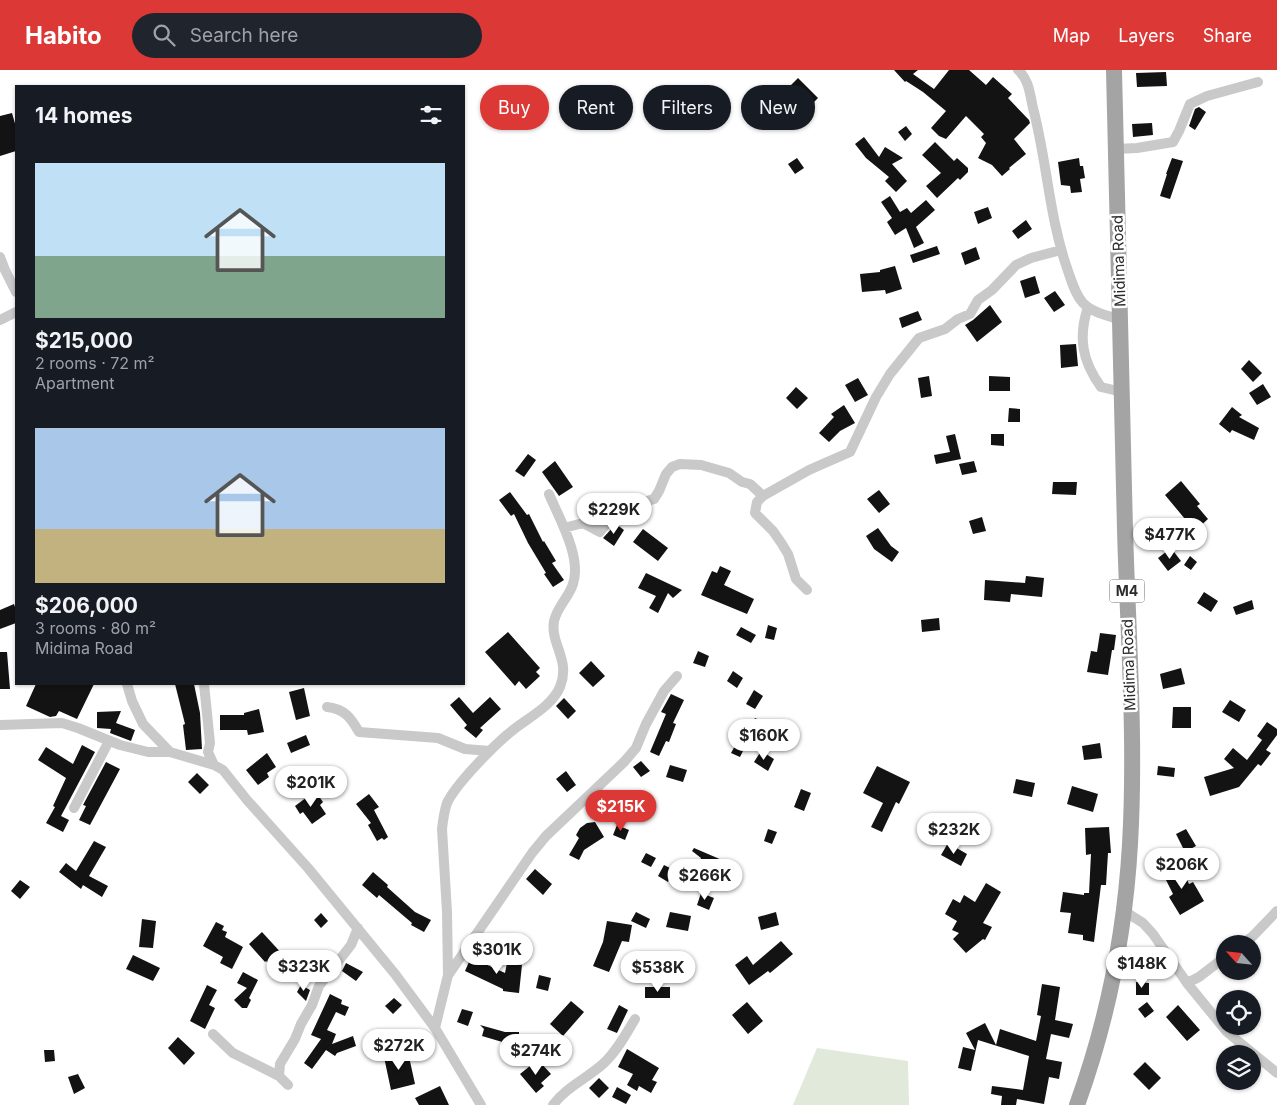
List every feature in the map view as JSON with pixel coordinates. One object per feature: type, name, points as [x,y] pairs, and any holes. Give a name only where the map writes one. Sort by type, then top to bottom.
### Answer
[{"type":"main road","name":"Midima Road","points":[[1077,1105],[1096,1043],[1120,942],[1130,845],[1132,715],[1126,581],[1114,70]]},
{"type":"street","points":[[1018,70],[1026,80],[1035,115],[1061,250],[1074,288],[1083,302],[1092,310],[1121,320]]},
{"type":"street","points":[[1116,149],[1137,148],[1172,142],[1179,131],[1190,104],[1215,94],[1258,82]]},
{"type":"street","points":[[807,590],[796,579],[788,554],[782,544],[773,531],[755,514],[758,502],[763,496],[809,470],[850,452],[876,397],[890,374],[919,338],[945,329],[958,319],[970,314],[978,300],[992,290],[1016,265],[1031,258],[1061,250]]},
{"type":"street","points":[[0,257],[15,290]]},
{"type":"street","points":[[1088,307],[1083,328],[1083,342],[1087,365],[1101,387],[1122,392]]},
{"type":"street","points":[[0,320],[15,312]]},
{"type":"street","points":[[564,528],[583,524],[600,532],[618,513],[634,509],[646,500],[654,499],[666,474],[672,467],[680,464],[729,472],[742,482],[750,484],[763,496]]},
{"type":"street","points":[[435,1028],[448,975],[447,912],[442,829],[443,817],[448,803],[455,791],[490,751],[547,704],[559,688],[564,673],[561,654],[554,633],[554,623],[556,614],[573,585],[575,575],[572,551],[564,528],[548,494]]},
{"type":"street","points":[[448,975],[532,853],[546,836],[624,762],[636,748],[646,724],[664,691],[677,676]]},
{"type":"street","points":[[127,685],[132,702],[143,724],[170,752]]},
{"type":"street","points":[[204,685],[210,743],[208,752],[214,766]]},
{"type":"street","points":[[327,707],[337,708],[349,716],[359,732],[438,738],[465,749],[490,751]]},
{"type":"street","points":[[0,725],[62,723],[148,752],[170,752],[223,770],[247,800],[308,868],[395,974],[435,1028],[481,1105]]},
{"type":"street","points":[[74,808],[109,740]]},
{"type":"street","points":[[1124,911],[1143,923],[1153,934],[1188,983],[1227,1032],[1277,1073]]},
{"type":"street","points":[[1253,935],[1277,911]]},
{"type":"street","points":[[279,1076],[280,1064],[295,1039],[319,986],[350,944],[358,928]]},
{"type":"street","points":[[1188,983],[1216,963]]},
{"type":"street","points":[[553,1105],[559,1096],[608,1059],[635,1019]]},
{"type":"street","points":[[213,1034],[233,1053],[279,1076],[288,1085]]},
{"type":"green space","points":[[817,1048],[908,1061],[909,1105],[793,1105]]},
{"type":"building","points":[[894,70],[918,70],[913,74],[934,89],[949,70],[969,70],[986,85],[993,77],[1012,94],[1008,98],[1029,120],[1030,123],[1014,139],[1026,154],[1002,176],[992,165],[978,158],[986,143],[981,137],[984,134],[966,116],[946,139],[939,136],[931,128],[946,111],[923,92],[905,82]]},
{"type":"building","points":[[1166,72],[1167,86],[1137,87],[1136,73]]},
{"type":"building","points":[[798,78],[805,85],[791,85]]},
{"type":"building","points":[[1199,107],[1206,112],[1195,130],[1189,126],[1195,109]]},
{"type":"building","points":[[12,113],[15,124],[15,151],[0,156],[0,116]]},
{"type":"building","points":[[1152,123],[1153,135],[1133,137],[1132,124]]},
{"type":"building","points":[[906,126],[912,134],[905,141],[898,132]]},
{"type":"building","points":[[864,137],[879,157],[885,147],[903,158],[892,164],[907,181],[896,192],[885,181],[889,177],[866,158],[855,144]]},
{"type":"building","points":[[935,142],[954,161],[957,158],[968,168],[968,172],[960,180],[958,178],[937,198],[926,186],[941,173],[922,155]]},
{"type":"building","points":[[797,158],[804,168],[795,174],[788,164]]},
{"type":"building","points":[[1079,158],[1080,166],[1083,166],[1085,178],[1080,179],[1082,192],[1071,193],[1070,186],[1061,185],[1058,162]]},
{"type":"building","points":[[1172,158],[1183,161],[1170,199],[1160,196]]},
{"type":"building","points":[[890,196],[900,212],[907,208],[911,213],[926,200],[935,210],[916,227],[924,243],[914,248],[906,228],[895,235],[887,222],[892,218],[881,202]]},
{"type":"building","points":[[988,207],[992,218],[978,224],[974,212]]},
{"type":"building","points":[[1026,220],[1032,229],[1018,239],[1012,231]]},
{"type":"building","points":[[937,246],[940,254],[913,263],[910,255]]},
{"type":"building","points":[[976,247],[980,259],[965,265],[961,253]]},
{"type":"building","points":[[895,266],[902,289],[886,294],[885,290],[862,292],[860,274],[880,272],[880,270]]},
{"type":"building","points":[[1035,276],[1040,293],[1025,298],[1020,281]]},
{"type":"building","points":[[1055,291],[1065,305],[1054,312],[1044,298]]},
{"type":"building","points":[[990,305],[1002,322],[977,342],[965,325]]},
{"type":"building","points":[[918,311],[922,320],[902,328],[899,318]]},
{"type":"building","points":[[1076,344],[1078,366],[1061,368],[1060,345]]},
{"type":"building","points":[[1249,360],[1262,373],[1253,382],[1241,369]]},
{"type":"building","points":[[929,376],[932,396],[921,398],[918,378]]},
{"type":"building","points":[[989,376],[1010,377],[1010,391],[989,391]]},
{"type":"building","points":[[858,378],[868,395],[855,402],[845,385]]},
{"type":"building","points":[[1263,384],[1271,397],[1257,405],[1249,393]]},
{"type":"building","points":[[796,387],[808,398],[797,409],[786,398]]},
{"type":"building","points":[[844,405],[855,423],[840,431],[829,442],[819,433],[834,417],[831,414]]},
{"type":"building","points":[[1232,407],[1242,415],[1239,417],[1259,428],[1254,440],[1232,430],[1230,433],[1219,424]]},
{"type":"building","points":[[1009,408],[1020,409],[1020,422],[1008,422]]},
{"type":"building","points":[[955,434],[961,459],[936,464],[934,455],[950,452],[946,436]]},
{"type":"building","points":[[991,434],[1004,434],[1004,446],[991,445]]},
{"type":"building","points":[[528,454],[536,460],[524,477],[515,471]]},
{"type":"building","points":[[555,461],[573,487],[559,496],[542,472]]},
{"type":"building","points":[[974,461],[977,472],[962,475],[959,464]]},
{"type":"building","points":[[1181,481],[1200,504],[1197,506],[1208,519],[1195,531],[1165,495]]},
{"type":"building","points":[[1053,482],[1077,482],[1076,495],[1052,494]]},
{"type":"building","points":[[879,490],[890,504],[879,513],[867,499]]},
{"type":"building","points":[[510,492],[527,515],[529,514],[543,542],[556,561],[552,563],[564,580],[553,587],[544,574],[546,573],[528,543],[514,514],[511,516],[499,500]]},
{"type":"building","points":[[601,503],[606,515],[594,521],[587,517],[584,510]]},
{"type":"building","points":[[982,517],[986,531],[973,534],[969,521]]},
{"type":"building","points":[[616,524],[624,530],[614,546],[603,538]]},
{"type":"building","points":[[878,528],[891,546],[899,552],[892,562],[874,549],[866,536]]},
{"type":"building","points":[[643,529],[668,548],[658,561],[633,542]]},
{"type":"building","points":[[1171,548],[1181,561],[1168,571],[1158,558]]},
{"type":"building","points":[[1190,556],[1197,562],[1191,570],[1184,565]]},
{"type":"building","points":[[720,566],[731,571],[724,585],[754,599],[747,614],[701,595],[712,571],[717,573]]},
{"type":"building","points":[[646,573],[682,590],[673,598],[668,593],[658,613],[649,608],[656,596],[638,588]]},
{"type":"building","points":[[1026,576],[1044,578],[1042,597],[1011,594],[1010,602],[984,600],[985,580],[1025,583]]},
{"type":"building","points":[[1204,592],[1218,601],[1211,612],[1197,603]]},
{"type":"building","points":[[1252,600],[1254,609],[1236,615],[1233,607]]},
{"type":"building","points":[[14,604],[15,623],[0,629],[0,610]]},
{"type":"building","points":[[939,618],[940,630],[922,632],[921,620]]},
{"type":"building","points":[[768,625],[777,628],[774,640],[765,638]]},
{"type":"building","points":[[741,627],[756,635],[751,643],[736,635]]},
{"type":"building","points":[[508,632],[540,668],[536,672],[540,676],[526,689],[519,681],[515,686],[485,652]]},
{"type":"building","points":[[1100,633],[1116,635],[1108,675],[1087,672],[1091,651],[1097,652]]},
{"type":"building","points":[[698,651],[709,656],[705,667],[693,663]]},
{"type":"building","points":[[0,652],[7,652],[10,689],[0,689]]},
{"type":"building","points":[[591,661],[605,676],[593,687],[579,673]]},
{"type":"building","points":[[1181,668],[1185,684],[1163,689],[1160,674]]},
{"type":"building","points":[[733,671],[743,678],[737,688],[727,681]]},
{"type":"building","points":[[36,685],[94,685],[77,719],[59,711],[56,716],[50,717],[26,706]]},
{"type":"building","points":[[175,685],[194,685],[200,713],[202,749],[186,750],[183,725],[185,724]]},
{"type":"building","points":[[304,688],[310,716],[296,720],[289,692]]},
{"type":"building","points":[[754,690],[763,696],[755,709],[746,704]]},
{"type":"building","points":[[671,694],[684,700],[673,723],[676,724],[669,742],[666,741],[659,756],[650,752],[666,714],[661,712]]},
{"type":"building","points":[[459,697],[473,713],[490,697],[501,709],[480,728],[483,730],[476,738],[464,728],[467,725],[450,705]]},
{"type":"building","points":[[564,698],[576,711],[568,719],[556,706]]},
{"type":"building","points":[[1230,700],[1246,710],[1239,722],[1222,712]]},
{"type":"building","points":[[1173,707],[1191,707],[1191,728],[1172,728]]},
{"type":"building","points":[[259,709],[264,732],[248,735],[247,730],[220,730],[220,715],[244,715],[244,713]]},
{"type":"building","points":[[121,711],[116,723],[135,730],[131,741],[110,733],[111,729],[97,728],[97,712]]},
{"type":"building","points":[[755,718],[767,724],[761,736],[749,730]]},
{"type":"building","points":[[1267,722],[1277,729],[1277,735],[1266,750],[1271,753],[1261,766],[1258,764],[1239,787],[1210,796],[1204,777],[1234,768],[1224,759],[1233,748],[1247,760],[1262,740],[1257,736]]},
{"type":"building","points":[[306,735],[310,745],[291,753],[287,743]]},
{"type":"building","points":[[1100,743],[1102,758],[1084,760],[1082,746]]},
{"type":"building","points":[[736,744],[744,749],[740,757],[731,753]]},
{"type":"building","points":[[82,745],[95,752],[61,816],[69,820],[63,832],[46,823],[55,807],[53,806],[66,778],[38,760],[46,747],[73,764]]},
{"type":"building","points":[[761,751],[774,759],[768,771],[754,762]]},
{"type":"building","points":[[267,753],[276,767],[267,773],[269,777],[258,785],[246,770]]},
{"type":"building","points":[[641,761],[650,771],[641,777],[633,767]]},
{"type":"building","points":[[106,762],[120,769],[90,825],[79,820],[86,806],[83,805]]},
{"type":"building","points":[[670,765],[687,770],[683,782],[666,777]]},
{"type":"building","points":[[877,766],[910,782],[899,804],[896,802],[882,832],[871,827],[883,803],[863,793]]},
{"type":"building","points":[[1158,766],[1175,768],[1174,777],[1157,775]]},
{"type":"building","points":[[566,771],[576,785],[567,792],[556,779]]},
{"type":"building","points":[[197,773],[209,785],[200,794],[188,782]]},
{"type":"building","points":[[1016,779],[1035,783],[1032,797],[1013,793]]},
{"type":"building","points":[[1072,786],[1098,794],[1093,812],[1067,804]]},
{"type":"building","points":[[801,789],[811,793],[804,811],[794,807]]},
{"type":"building","points":[[311,794],[313,798],[318,795],[323,802],[320,805],[326,814],[312,824],[303,812],[300,814],[295,806]]},
{"type":"building","points":[[369,794],[379,807],[374,810],[388,837],[384,840],[382,838],[377,841],[368,825],[371,823],[356,804]]},
{"type":"building","points":[[618,794],[628,799],[620,816],[610,811]]},
{"type":"building","points":[[595,822],[604,837],[584,850],[579,860],[569,855],[579,838],[576,835],[580,828],[587,823]]},
{"type":"building","points":[[617,825],[629,830],[625,840],[613,835]]},
{"type":"building","points":[[1109,827],[1111,853],[1108,853],[1106,885],[1101,885],[1094,942],[1083,940],[1083,935],[1068,933],[1071,913],[1060,912],[1063,892],[1084,895],[1084,893],[1089,893],[1091,854],[1086,855],[1085,828]]},
{"type":"building","points":[[768,829],[777,832],[772,844],[764,841]]},
{"type":"building","points":[[1186,829],[1196,846],[1185,852],[1176,834]]},
{"type":"building","points":[[94,841],[106,847],[89,876],[108,886],[102,897],[83,885],[81,889],[59,872],[66,863],[76,871]]},
{"type":"building","points":[[948,843],[967,854],[961,866],[941,855]]},
{"type":"building","points":[[694,848],[733,865],[725,876],[712,866],[709,873],[697,869],[701,858],[692,851]]},
{"type":"building","points":[[646,853],[656,858],[651,867],[641,862]]},
{"type":"building","points":[[1180,864],[1189,884],[1193,882],[1204,901],[1180,915],[1169,897],[1173,894],[1162,872]]},
{"type":"building","points":[[664,865],[674,870],[668,882],[658,876]]},
{"type":"building","points":[[535,869],[552,884],[543,895],[526,879]]},
{"type":"building","points":[[373,872],[415,912],[431,920],[424,932],[411,925],[412,923],[379,895],[377,898],[362,885]]},
{"type":"building","points":[[20,880],[30,887],[20,899],[11,891]]},
{"type":"building","points":[[986,883],[1001,892],[983,923],[992,927],[985,940],[983,939],[966,953],[953,939],[959,933],[952,930],[957,921],[945,914],[953,899],[960,903],[964,895],[975,902]]},
{"type":"building","points":[[701,893],[714,898],[709,910],[697,905]]},
{"type":"building","points":[[636,912],[650,919],[646,928],[631,921]]},
{"type":"building","points":[[670,912],[691,916],[688,931],[666,927]]},
{"type":"building","points":[[776,912],[779,925],[761,930],[758,917]]},
{"type":"building","points":[[321,913],[328,921],[321,928],[314,920]]},
{"type":"building","points":[[142,919],[156,921],[153,948],[139,947]]},
{"type":"building","points":[[607,921],[632,925],[629,942],[622,941],[609,972],[593,966],[603,942]]},
{"type":"building","points":[[216,922],[224,926],[222,930],[227,932],[225,937],[243,947],[232,969],[220,963],[223,957],[203,946]]},
{"type":"building","points":[[262,932],[295,968],[284,979],[249,944]]},
{"type":"building","points":[[781,941],[793,954],[770,973],[768,971],[749,985],[735,965],[747,956],[753,965]]},
{"type":"building","points":[[319,954],[330,959],[323,969],[313,965]]},
{"type":"building","points":[[133,955],[160,968],[153,981],[126,969]]},
{"type":"building","points":[[472,955],[484,961],[483,963],[505,973],[507,963],[522,965],[519,993],[503,991],[503,989],[465,971]]},
{"type":"building","points":[[346,963],[363,972],[356,981],[342,971]]},
{"type":"building","points":[[243,972],[258,980],[249,998],[251,1000],[247,1008],[242,1008],[234,1000],[247,988],[237,983]]},
{"type":"building","points":[[539,975],[551,978],[548,991],[536,988]]},
{"type":"building","points":[[1136,982],[1149,983],[1149,995],[1136,995]]},
{"type":"building","points":[[1042,984],[1060,987],[1055,1020],[1073,1024],[1069,1038],[1051,1034],[1046,1059],[1062,1062],[1059,1079],[1049,1077],[1044,1104],[1017,1099],[1016,1105],[1001,1105],[1002,1096],[991,1094],[992,1086],[1023,1090],[1029,1056],[978,1040],[971,1071],[958,1068],[963,1047],[975,1050],[966,1033],[985,1023],[996,1045],[1000,1029],[1036,1041],[1041,1016],[1037,1015]]},
{"type":"building","points":[[207,985],[217,990],[209,1005],[215,1008],[205,1029],[190,1021]]},
{"type":"building","points":[[301,985],[310,990],[306,1001],[297,992]]},
{"type":"building","points":[[645,987],[670,987],[670,998],[645,998]]},
{"type":"building","points":[[330,994],[342,1000],[341,1004],[349,1007],[345,1016],[336,1012],[327,1030],[336,1034],[332,1044],[353,1036],[356,1046],[337,1053],[335,1056],[326,1050],[312,1069],[304,1063],[321,1039],[311,1035]]},
{"type":"building","points":[[394,998],[402,1005],[393,1014],[385,1006]]},
{"type":"building","points":[[571,1001],[584,1012],[563,1036],[550,1024]]},
{"type":"building","points":[[747,1002],[763,1021],[748,1034],[732,1015]]},
{"type":"building","points":[[1147,1002],[1154,1011],[1145,1018],[1138,1009]]},
{"type":"building","points":[[619,1005],[628,1010],[617,1033],[607,1029]]},
{"type":"building","points":[[1178,1005],[1200,1030],[1187,1041],[1166,1017]]},
{"type":"building","points":[[462,1009],[473,1012],[468,1026],[457,1022]]},
{"type":"building","points":[[480,1025],[505,1032],[519,1032],[519,1044],[509,1044],[482,1036],[484,1029]]},
{"type":"building","points":[[178,1037],[195,1053],[184,1065],[168,1048]]},
{"type":"building","points":[[627,1049],[659,1068],[652,1080],[657,1082],[651,1093],[639,1086],[637,1091],[627,1085],[633,1074],[618,1067]]},
{"type":"building","points":[[44,1050],[54,1050],[55,1061],[45,1062]]},
{"type":"building","points":[[408,1052],[415,1084],[391,1090],[384,1057]]},
{"type":"building","points":[[540,1062],[551,1074],[541,1083],[544,1086],[536,1093],[520,1074],[530,1066],[532,1068]]},
{"type":"building","points":[[1145,1062],[1161,1078],[1149,1090],[1133,1074]]},
{"type":"building","points":[[78,1074],[85,1088],[74,1094],[68,1077]]},
{"type":"building","points":[[599,1078],[609,1088],[599,1098],[589,1088]]},
{"type":"building","points":[[440,1086],[449,1105],[419,1105],[415,1098]]},
{"type":"building","points":[[617,1087],[631,1095],[626,1104],[612,1097]]}]
